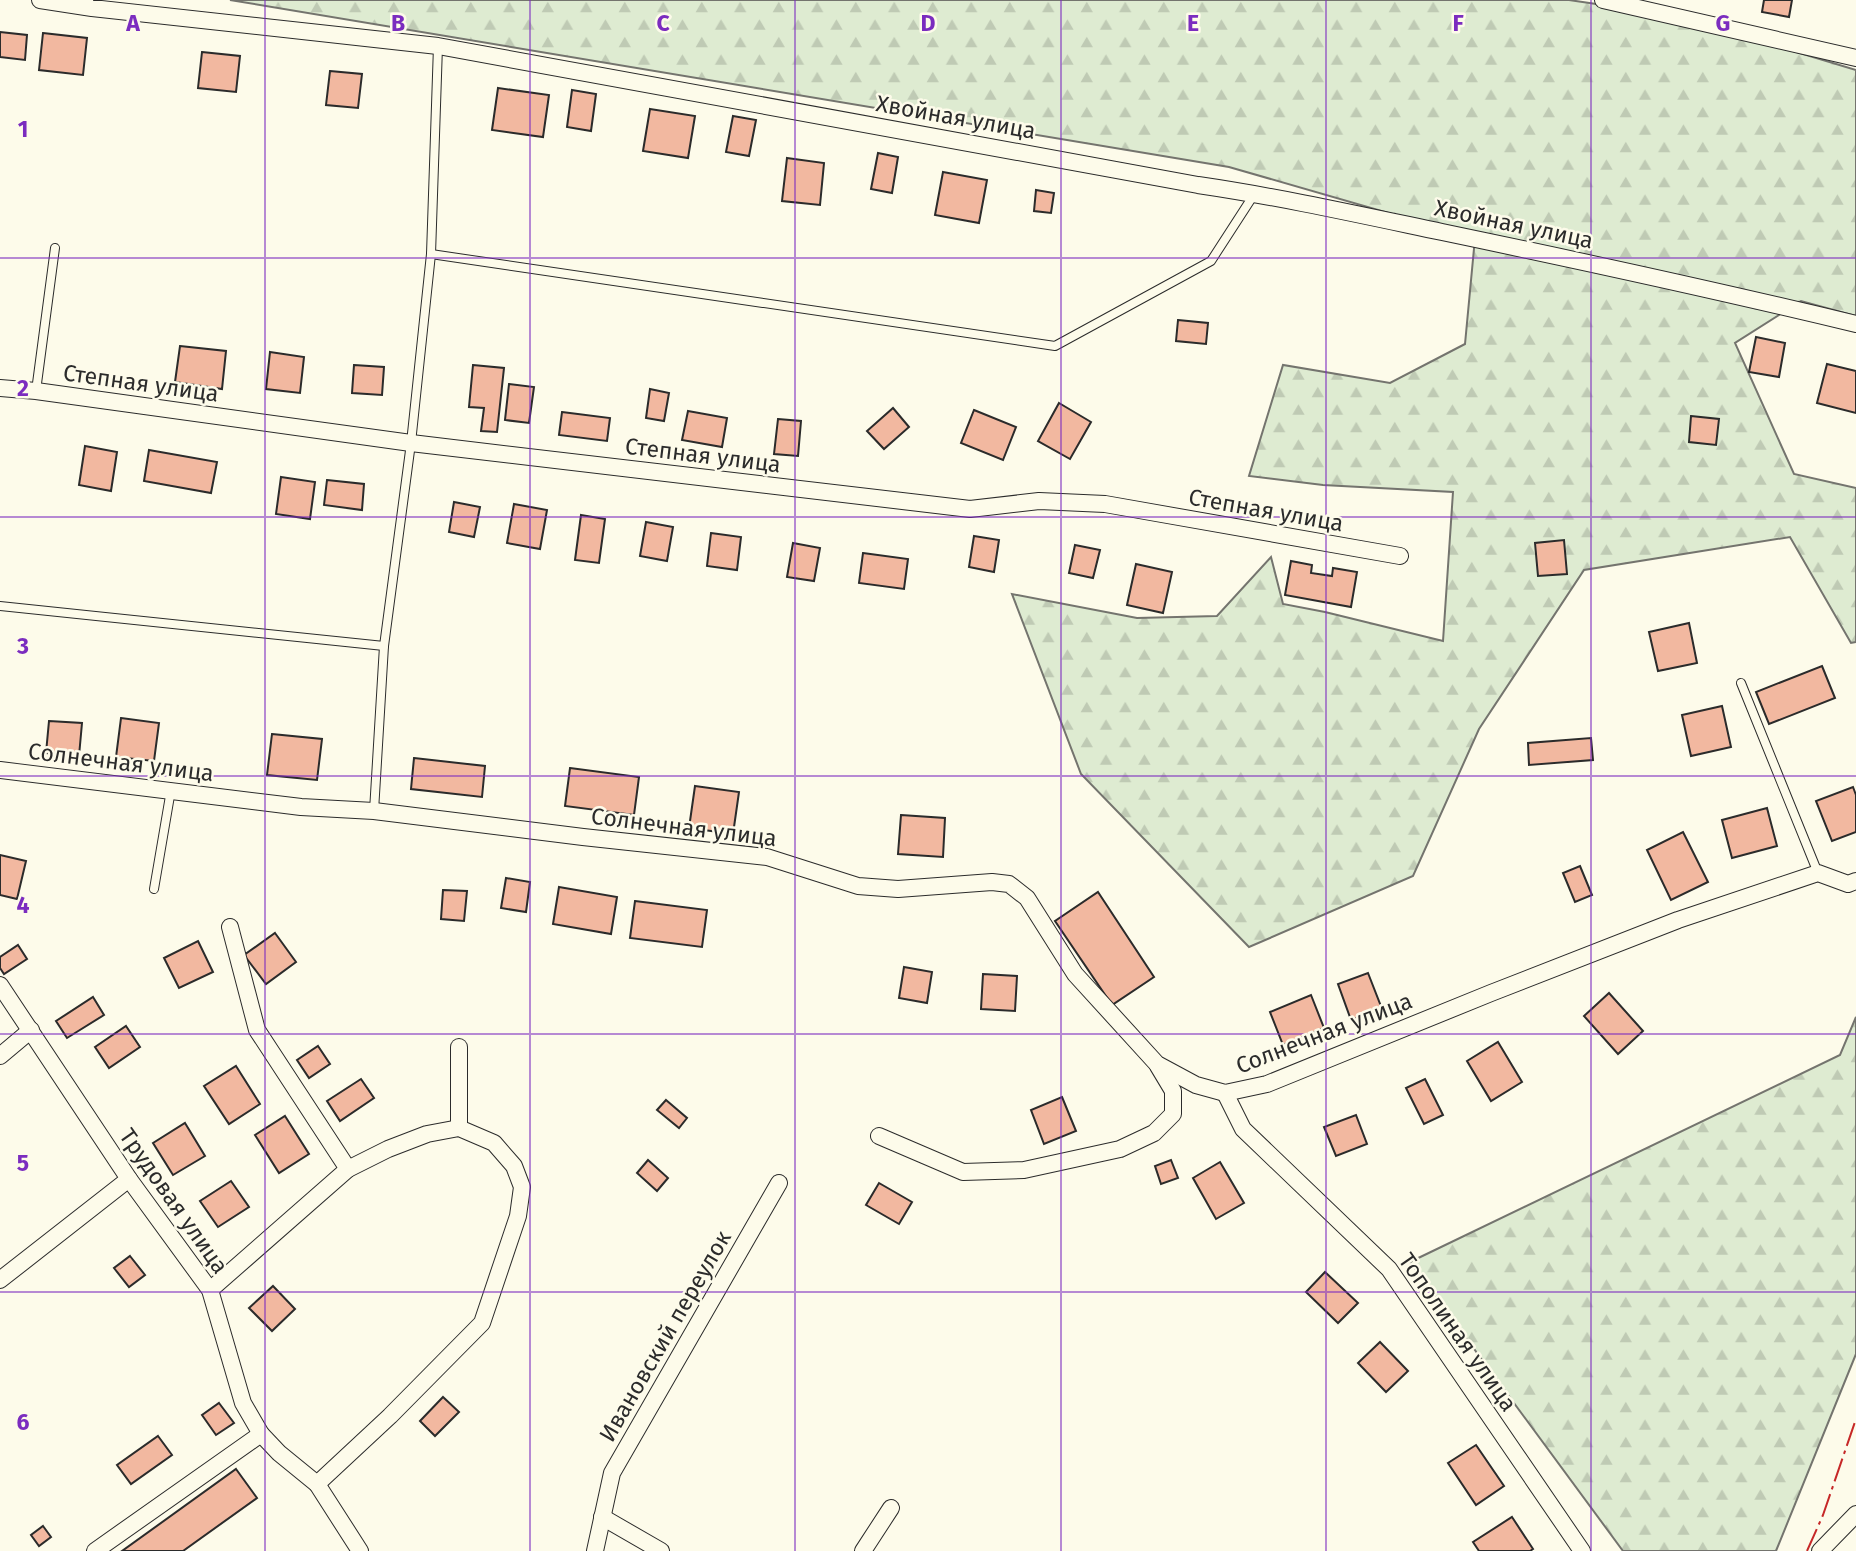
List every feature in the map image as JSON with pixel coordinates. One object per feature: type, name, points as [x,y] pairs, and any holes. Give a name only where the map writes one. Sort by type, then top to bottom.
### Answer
[{"type":"street","name":"Хвойная улица","points":[[40,0],[97,4],[438,46],[1255,193],[1576,260],[1856,324]]},
{"type":"street","points":[[1603,0],[1653,5],[1856,58]]},
{"type":"street","name":"Степная улица","points":[[0,388],[411,443],[970,509],[1039,501],[1105,504],[1400,556]]},
{"type":"street","name":"Солнечная улица","points":[[0,770],[301,807],[374,811],[766,857],[858,886],[898,889],[992,882],[1009,884],[1027,898],[1075,974],[1157,1064],[1196,1085],[1225,1093],[1267,1084],[1678,920],[1818,873]]},
{"type":"street","points":[[1818,873],[1848,884],[1856,881]]},
{"type":"street","points":[[230,927],[257,1030],[348,1169]]},
{"type":"street","name":"Трудовая улица","points":[[0,985],[129,1179],[210,1290],[243,1403],[261,1434],[279,1454],[317,1484],[360,1551]]},
{"type":"street","points":[[0,1056],[31,1030]]},
{"type":"street","points":[[459,1047],[459,1128]]},
{"type":"street","points":[[879,1136],[964,1171],[1024,1170],[1120,1149],[1154,1133],[1173,1114],[1172,1091],[1157,1064]]},
{"type":"street","name":"Тополиная улица","points":[[1225,1093],[1243,1129],[1389,1269],[1582,1551]]},
{"type":"street","points":[[210,1290],[348,1169],[388,1149],[427,1134],[459,1128],[494,1143],[514,1166],[522,1187],[518,1216],[482,1323],[390,1416],[317,1484]]},
{"type":"street","points":[[0,1280],[129,1179]]},
{"type":"street","name":"Ивановский переулок","points":[[595,1551],[612,1473],[779,1183]]},
{"type":"street","points":[[95,1551],[261,1434]]},
{"type":"street","points":[[863,1551],[891,1508]]},
{"type":"street","points":[[1821,1551],[1856,1514]]},
{"type":"street","points":[[602,1517],[661,1551]]},
{"type":"lane","points":[[374,811],[384,646],[411,443],[431,254],[438,46]]},
{"type":"lane","points":[[431,254],[1055,345],[1210,261],[1255,193]]},
{"type":"lane","points":[[36,391],[55,248]]},
{"type":"lane","points":[[0,606],[384,646]]},
{"type":"lane","points":[[1741,683],[1818,873]]},
{"type":"lane","points":[[154,889],[171,790]]},
{"type":"green space","points":[[230,0],[1569,0],[1678,16],[1856,70],[1856,316],[1801,301],[1735,343],[1794,474],[1856,488],[1856,642],[1851,643],[1790,537],[1584,570],[1479,729],[1413,876],[1249,947],[1081,774],[1012,594],[1137,618],[1217,616],[1271,557],[1283,604],[1443,641],[1453,492],[1323,485],[1249,476],[1283,365],[1390,383],[1465,344],[1475,238],[1229,167]]},
{"type":"green space","points":[[1856,1017],[1856,1354],[1776,1551],[1623,1551],[1410,1262],[1840,1055]]},
{"type":"building","points":[[1764,0],[1792,0],[1789,17],[1762,12]]},
{"type":"building","points":[[0,32],[27,35],[25,60],[0,57]]},
{"type":"building","points":[[43,33],[87,38],[83,75],[39,70]]},
{"type":"building","points":[[202,52],[240,56],[236,92],[198,88]]},
{"type":"building","points":[[330,71],[362,74],[358,108],[326,105]]},
{"type":"building","points":[[498,88],[549,95],[543,137],[492,130]]},
{"type":"building","points":[[572,90],[596,94],[591,131],[567,127]]},
{"type":"building","points":[[650,109],[695,116],[688,158],[643,151]]},
{"type":"building","points":[[733,116],[756,120],[749,156],[726,152]]},
{"type":"building","points":[[878,153],[898,157],[892,193],[871,189]]},
{"type":"building","points":[[787,158],[824,163],[820,205],[782,201]]},
{"type":"building","points":[[943,172],[987,180],[979,223],[935,215]]},
{"type":"building","points":[[1036,190],[1054,193],[1051,213],[1034,211]]},
{"type":"building","points":[[1178,320],[1208,323],[1206,344],[1176,341]]},
{"type":"building","points":[[1756,337],[1785,343],[1779,377],[1749,372]]},
{"type":"building","points":[[180,346],[226,351],[222,389],[175,382]]},
{"type":"building","points":[[270,352],[304,357],[300,393],[266,389]]},
{"type":"building","points":[[1827,364],[1856,371],[1856,413],[1817,403]]},
{"type":"building","points":[[354,365],[384,367],[382,395],[352,393]]},
{"type":"building","points":[[473,365],[504,368],[497,432],[481,431],[484,408],[469,407]]},
{"type":"building","points":[[509,384],[534,387],[529,423],[505,420]]},
{"type":"building","points":[[650,389],[669,393],[664,421],[646,418]]},
{"type":"building","points":[[1059,403],[1091,422],[1070,459],[1038,441]]},
{"type":"building","points":[[893,408],[909,427],[884,449],[867,431]]},
{"type":"building","points":[[974,410],[1016,427],[1003,460],[961,443]]},
{"type":"building","points":[[688,411],[727,418],[722,447],[682,440]]},
{"type":"building","points":[[562,412],[610,418],[607,441],[559,435]]},
{"type":"building","points":[[1691,416],[1719,419],[1716,445],[1689,442]]},
{"type":"building","points":[[778,419],[801,421],[798,456],[774,454]]},
{"type":"building","points":[[85,446],[117,452],[111,491],[79,485]]},
{"type":"building","points":[[149,450],[217,462],[211,493],[144,481]]},
{"type":"building","points":[[281,477],[315,482],[310,519],[276,514]]},
{"type":"building","points":[[327,480],[364,484],[362,510],[324,505]]},
{"type":"building","points":[[454,502],[480,507],[474,537],[449,532]]},
{"type":"building","points":[[514,504],[547,510],[540,549],[507,543]]},
{"type":"building","points":[[581,515],[605,519],[599,563],[575,560]]},
{"type":"building","points":[[646,522],[673,527],[667,561],[640,556]]},
{"type":"building","points":[[711,533],[741,537],[737,570],[707,566]]},
{"type":"building","points":[[974,536],[999,540],[994,572],[969,567]]},
{"type":"building","points":[[1564,540],[1567,574],[1538,576],[1535,543]]},
{"type":"building","points":[[793,543],[820,548],[814,581],[787,577]]},
{"type":"building","points":[[1075,545],[1100,550],[1093,578],[1069,573]]},
{"type":"building","points":[[863,553],[908,559],[904,589],[859,583]]},
{"type":"building","points":[[1291,561],[1312,565],[1311,573],[1332,576],[1333,568],[1357,572],[1351,607],[1285,595]]},
{"type":"building","points":[[1136,564],[1172,572],[1163,613],[1127,605]]},
{"type":"building","points":[[1689,623],[1697,663],[1658,671],[1649,632]]},
{"type":"building","points":[[1822,666],[1835,698],[1769,724],[1756,692]]},
{"type":"building","points":[[1722,706],[1731,747],[1691,756],[1682,715]]},
{"type":"building","points":[[121,718],[159,723],[154,761],[116,757]]},
{"type":"building","points":[[49,721],[82,723],[79,756],[46,753]]},
{"type":"building","points":[[272,734],[322,739],[317,780],[267,775]]},
{"type":"building","points":[[1591,738],[1593,760],[1529,765],[1528,743]]},
{"type":"building","points":[[414,758],[485,766],[482,797],[411,789]]},
{"type":"building","points":[[570,768],[639,777],[634,815],[565,806]]},
{"type":"building","points":[[695,786],[739,792],[733,834],[689,828]]},
{"type":"building","points":[[1853,787],[1856,795],[1856,832],[1832,841],[1816,801]]},
{"type":"building","points":[[1767,808],[1777,846],[1732,858],[1722,820]]},
{"type":"building","points":[[901,815],[945,818],[943,857],[898,854]]},
{"type":"building","points":[[1683,832],[1708,882],[1671,900],[1647,850]]},
{"type":"building","points":[[0,855],[26,861],[17,899],[0,895]]},
{"type":"building","points":[[1580,866],[1592,895],[1575,902],[1563,873]]},
{"type":"building","points":[[506,878],[530,882],[526,912],[501,908]]},
{"type":"building","points":[[559,887],[617,897],[611,934],[553,924]]},
{"type":"building","points":[[443,890],[467,891],[464,921],[441,919]]},
{"type":"building","points":[[1098,892],[1154,977],[1112,1005],[1055,921]]},
{"type":"building","points":[[635,901],[707,910],[702,947],[630,938]]},
{"type":"building","points":[[275,933],[296,962],[266,984],[244,955]]},
{"type":"building","points":[[198,941],[213,972],[179,988],[164,958]]},
{"type":"building","points":[[18,945],[27,959],[4,974],[0,968],[0,957]]},
{"type":"building","points":[[904,967],[932,972],[927,1003],[899,998]]},
{"type":"building","points":[[1368,973],[1382,1009],[1351,1020],[1338,984]]},
{"type":"building","points":[[983,974],[1017,976],[1015,1011],[981,1009]]},
{"type":"building","points":[[1609,993],[1643,1031],[1618,1054],[1584,1016]]},
{"type":"building","points":[[1311,995],[1324,1028],[1283,1045],[1270,1012]]},
{"type":"building","points":[[93,997],[104,1015],[67,1038],[56,1021]]},
{"type":"building","points":[[126,1026],[140,1047],[109,1068],[95,1047]]},
{"type":"building","points":[[1498,1042],[1522,1082],[1491,1101],[1467,1061]]},
{"type":"building","points":[[318,1046],[330,1064],[309,1078],[297,1060]]},
{"type":"building","points":[[236,1066],[260,1104],[229,1124],[204,1086]]},
{"type":"building","points":[[361,1079],[374,1098],[340,1121],[327,1101]]},
{"type":"building","points":[[1425,1079],[1443,1115],[1424,1124],[1406,1088]]},
{"type":"building","points":[[1062,1097],[1076,1131],[1044,1144],[1031,1110]]},
{"type":"building","points":[[666,1100],[687,1118],[679,1128],[657,1110]]},
{"type":"building","points":[[1356,1115],[1367,1144],[1336,1156],[1324,1127]]},
{"type":"building","points":[[285,1116],[309,1154],[279,1173],[255,1135]]},
{"type":"building","points":[[185,1123],[205,1156],[173,1175],[153,1143]]},
{"type":"building","points":[[648,1160],[668,1178],[657,1191],[637,1173]]},
{"type":"building","points":[[1171,1160],[1178,1178],[1161,1184],[1155,1166]]},
{"type":"building","points":[[1220,1162],[1244,1203],[1216,1219],[1193,1178]]},
{"type":"building","points":[[231,1181],[249,1207],[218,1227],[200,1201]]},
{"type":"building","points":[[879,1183],[912,1202],[899,1224],[866,1205]]},
{"type":"building","points":[[130,1256],[145,1275],[129,1287],[114,1268]]},
{"type":"building","points":[[1325,1272],[1358,1303],[1338,1323],[1306,1292]]},
{"type":"building","points":[[273,1286],[295,1309],[272,1331],[249,1308]]},
{"type":"building","points":[[1380,1342],[1408,1371],[1386,1392],[1358,1363]]},
{"type":"building","points":[[443,1397],[459,1412],[435,1436],[420,1421]]},
{"type":"building","points":[[219,1403],[234,1423],[216,1435],[202,1415]]},
{"type":"building","points":[[158,1436],[172,1455],[131,1484],[117,1465]]},
{"type":"building","points":[[1476,1445],[1504,1486],[1476,1505],[1448,1463]]},
{"type":"building","points":[[236,1469],[257,1498],[183,1551],[122,1551]]},
{"type":"building","points":[[1512,1517],[1533,1549],[1479,1551],[1473,1542]]},
{"type":"building","points":[[43,1526],[51,1537],[39,1546],[31,1535]]},
{"type":"power","points":[[1807,1551],[1823,1515],[1856,1419]]}]
